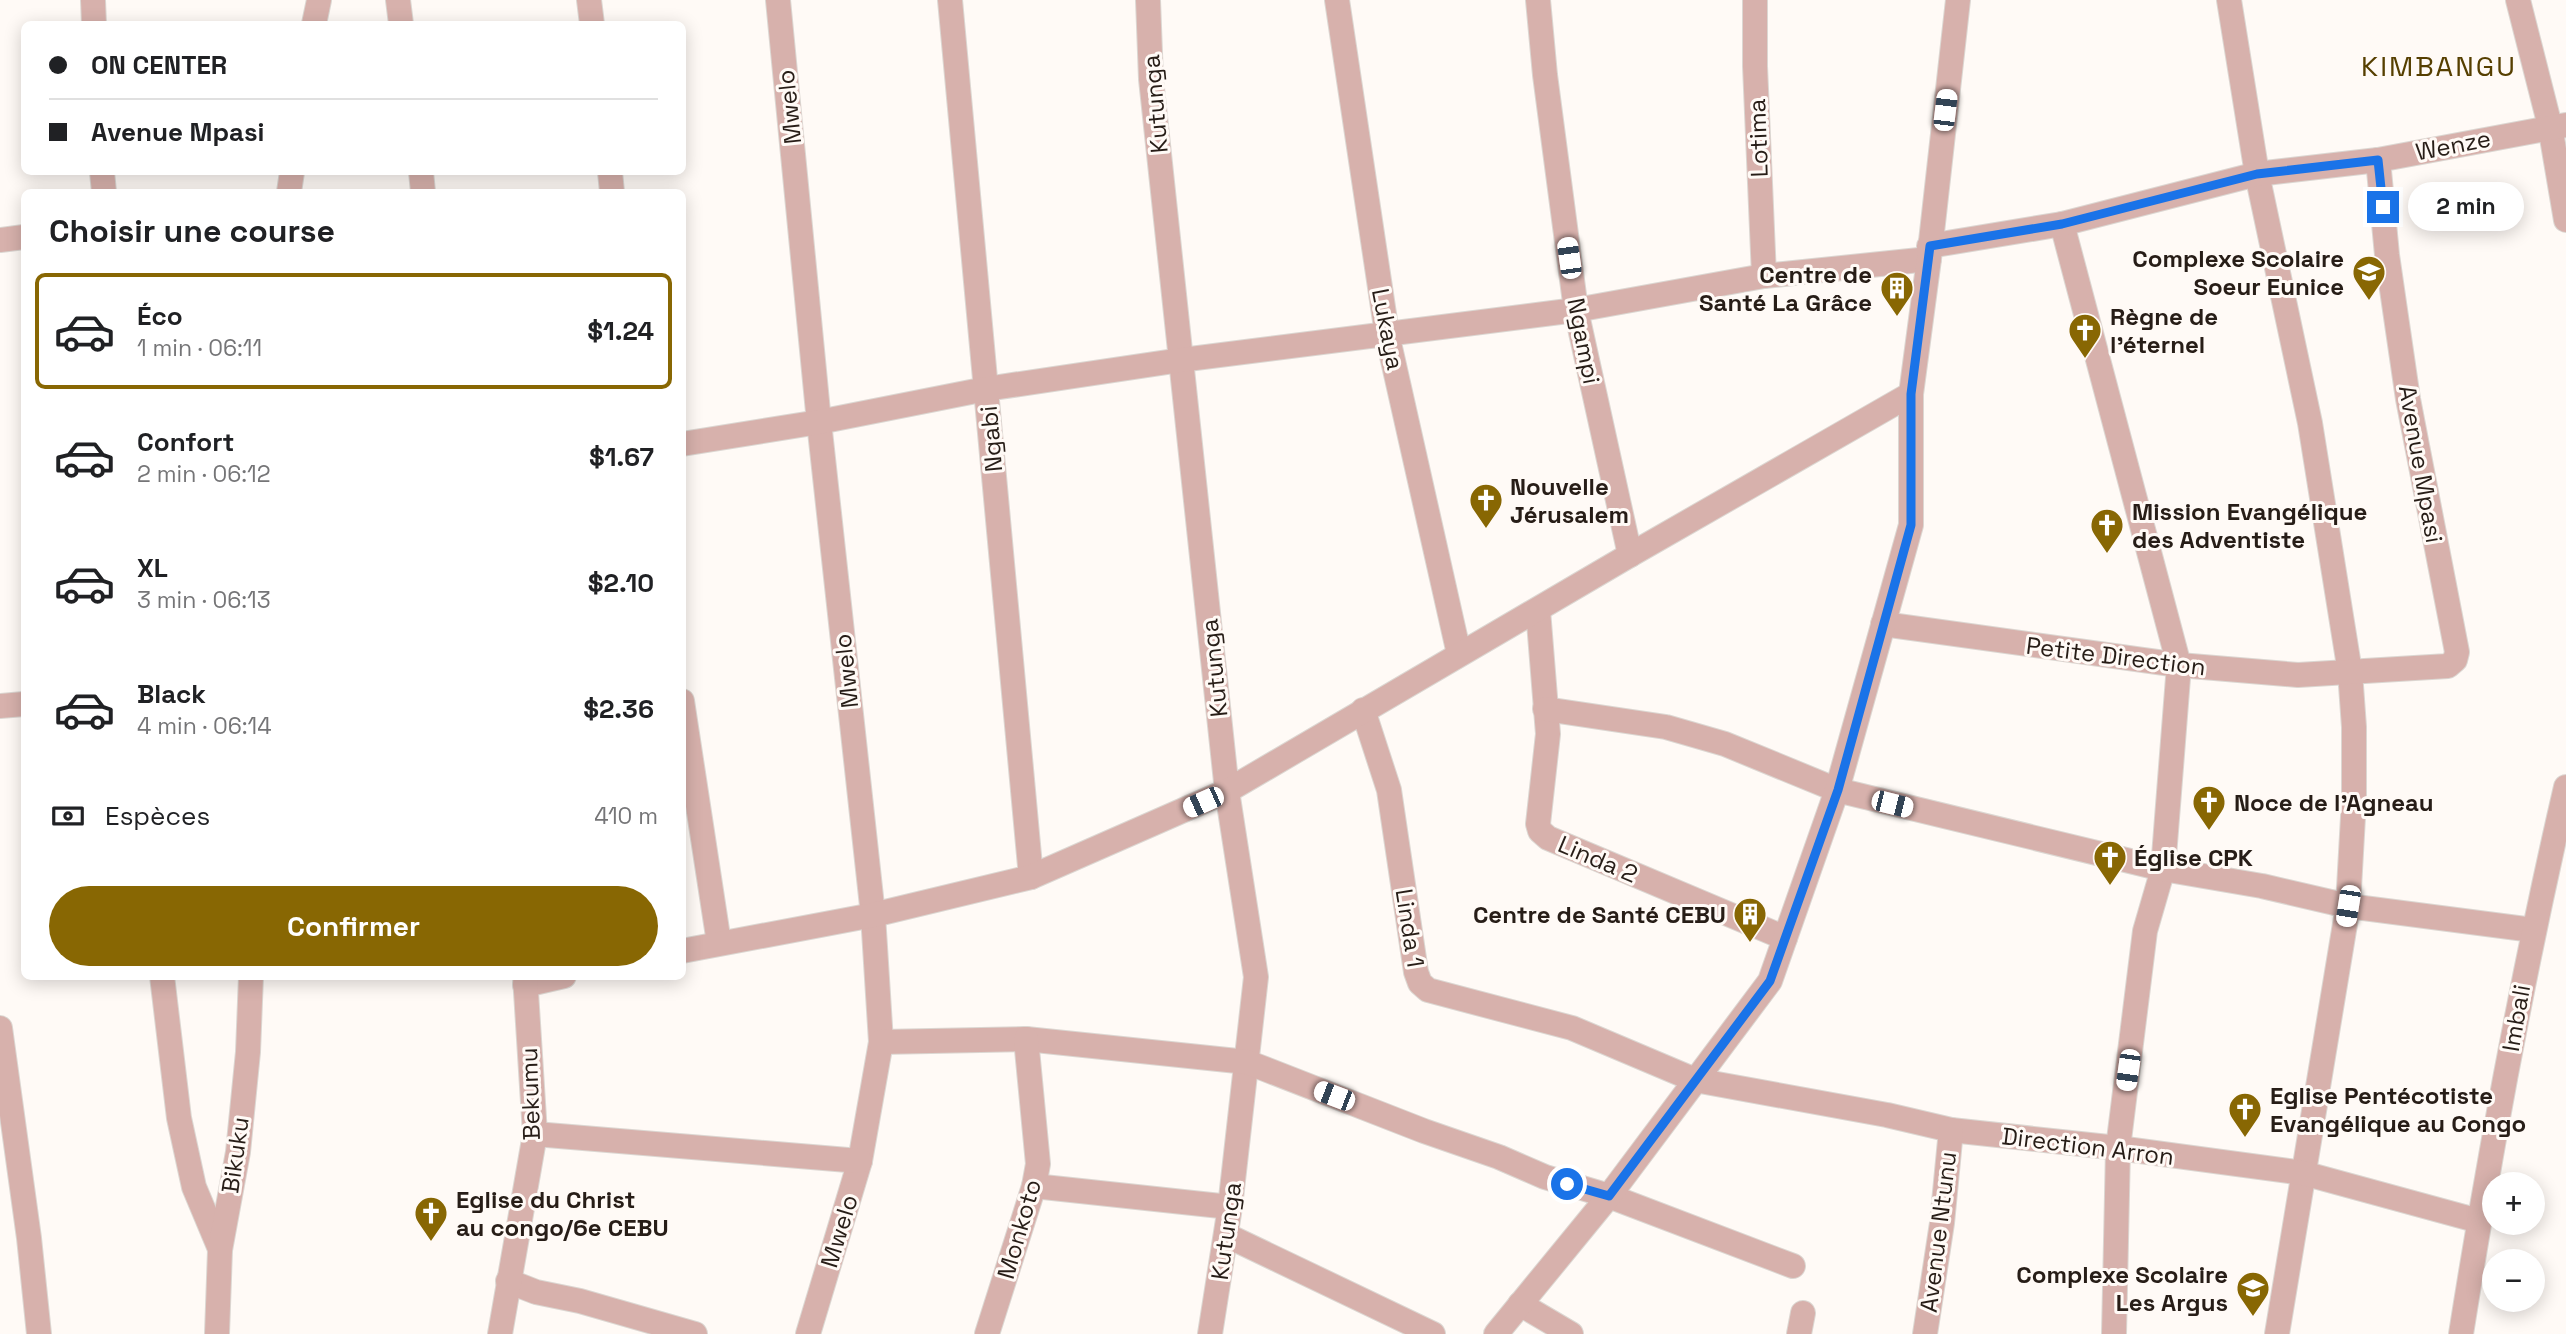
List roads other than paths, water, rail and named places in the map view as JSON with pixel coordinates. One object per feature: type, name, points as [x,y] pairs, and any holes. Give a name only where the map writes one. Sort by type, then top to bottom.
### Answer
[{"type":"street","points":[[93,0],[94,21]]},
{"type":"street","points":[[315,21],[319,0]]},
{"type":"street","points":[[398,0],[401,21]]},
{"type":"street","points":[[589,0],[592,21]]},
{"type":"street","name":"Mwelo","points":[[778,0],[819,422],[873,915],[881,1042],[860,1161],[808,1334]]},
{"type":"street","name":"Ngabi","points":[[950,0],[1031,877]]},
{"type":"street","name":"Kutunga","points":[[1148,0],[1151,79],[1227,791],[1256,977],[1230,1207],[1210,1334]]},
{"type":"street","name":"Lukaya","points":[[1337,0],[1387,334],[1460,654]]},
{"type":"street","name":"Ngampi","points":[[1538,0],[1545,75],[1576,310],[1630,555]]},
{"type":"street","name":"Lotima","points":[[1755,0],[1755,66],[1764,276]]},
{"type":"street","points":[[1496,1334],[1609,1196],[1770,981],[1838,790],[1913,512],[1911,394],[1958,0]]},
{"type":"street","points":[[2228,0],[2257,174],[2310,423],[2350,672],[2354,727],[2354,799],[2348,906],[2277,1334]]},
{"type":"street","points":[[2518,0],[2558,126],[2566,220]]},
{"type":"street","name":"Wenze","points":[[686,443],[819,422],[986,389],[1181,360],[1576,310],[1764,276],[1929,253],[2062,224],[2257,174],[2378,160],[2558,126]]},
{"type":"street","name":"Avenue Mpasi","points":[[2350,672],[2448,666],[2455,660],[2457,652],[2408,399],[2387,255],[2378,160]]},
{"type":"street","points":[[2062,224],[2179,665],[2163,869],[2145,931],[2118,1148],[2114,1334]]},
{"type":"street","points":[[0,240],[21,237]]},
{"type":"street","points":[[686,950],[873,915],[1031,877],[1227,791],[1911,394]]},
{"type":"street","name":"Linda 2","points":[[1538,610],[1548,734],[1538,824],[1540,831],[1548,838],[1785,939]]},
{"type":"street","name":"Petite Direction","points":[[1883,624],[2179,665],[2276,675],[2350,672]]},
{"type":"street","points":[[0,706],[21,704]]},
{"type":"street","points":[[1545,709],[1666,727],[1725,744],[1838,790],[2163,869],[2262,886],[2348,906],[2533,930]]},
{"type":"street","name":"Linda 1","points":[[1363,710],[1389,790],[1416,972],[1420,983],[1428,990],[1572,1028],[1695,1080]]},
{"type":"street","points":[[686,727],[719,943]]},
{"type":"street","name":"Imbali","points":[[2461,1334],[2479,1221],[2533,930],[2566,787]]},
{"type":"street","points":[[162,980],[179,1118],[194,1187],[220,1250]]},
{"type":"street","name":"Bikuku","points":[[217,1334],[220,1250],[238,1152],[248,1052],[251,980]]},
{"type":"street","name":"Bekumu","points":[[500,1334],[535,1134],[525,981]]},
{"type":"street","points":[[0,1028],[29,1238],[39,1334]]},
{"type":"street","points":[[881,1042],[1026,1039],[1247,1062],[1545,1177],[1609,1196],[1793,1266]]},
{"type":"street","name":"Monkoto","points":[[987,1334],[1034,1186],[1038,1164],[1026,1039]]},
{"type":"street","name":"Direction Arron","points":[[1695,1080],[1887,1115],[1951,1130],[2118,1148],[2303,1173],[2479,1221]]},
{"type":"street","name":"Avenue Ntunu","points":[[1925,1334],[1942,1223],[1951,1130]]},
{"type":"street","points":[[535,1134],[860,1161]]},
{"type":"street","points":[[1034,1186],[1230,1207]]},
{"type":"street","points":[[1226,1235],[1433,1334]]},
{"type":"street","points":[[508,1281],[536,1292],[580,1301],[695,1334]]},
{"type":"street","points":[[1520,1304],[1570,1334]]},
{"type":"place","name":"Complexe Scolaire Soeur Eunice","points":[[2369,302]]},
{"type":"place","name":"Centre de Santé La Grâce","points":[[1897,318]]},
{"type":"place","name":"Règne de l'éternel","points":[[2085,360]]},
{"type":"place","name":"Nouvelle Jérusalem","points":[[1486,530]]},
{"type":"place","name":"Mission Evangélique des Adventiste","points":[[2107,555]]},
{"type":"place","name":"Noce de l'Agneau","points":[[2209,832]]},
{"type":"place","name":"Église CPK","points":[[2110,887]]},
{"type":"place","name":"Centre de Santé CEBU","points":[[1750,944]]},
{"type":"place","name":"Eglise Pentécotiste Evangélique au Congo","points":[[2245,1139]]},
{"type":"place","name":"Eglise du Christ au congo/6e CEBU","points":[[431,1243]]},
{"type":"place","name":"Complexe Scolaire Les Argus","points":[[2253,1318]]},
{"type":"district","name":"KIMBANGU","points":[[2439,66]]}]
